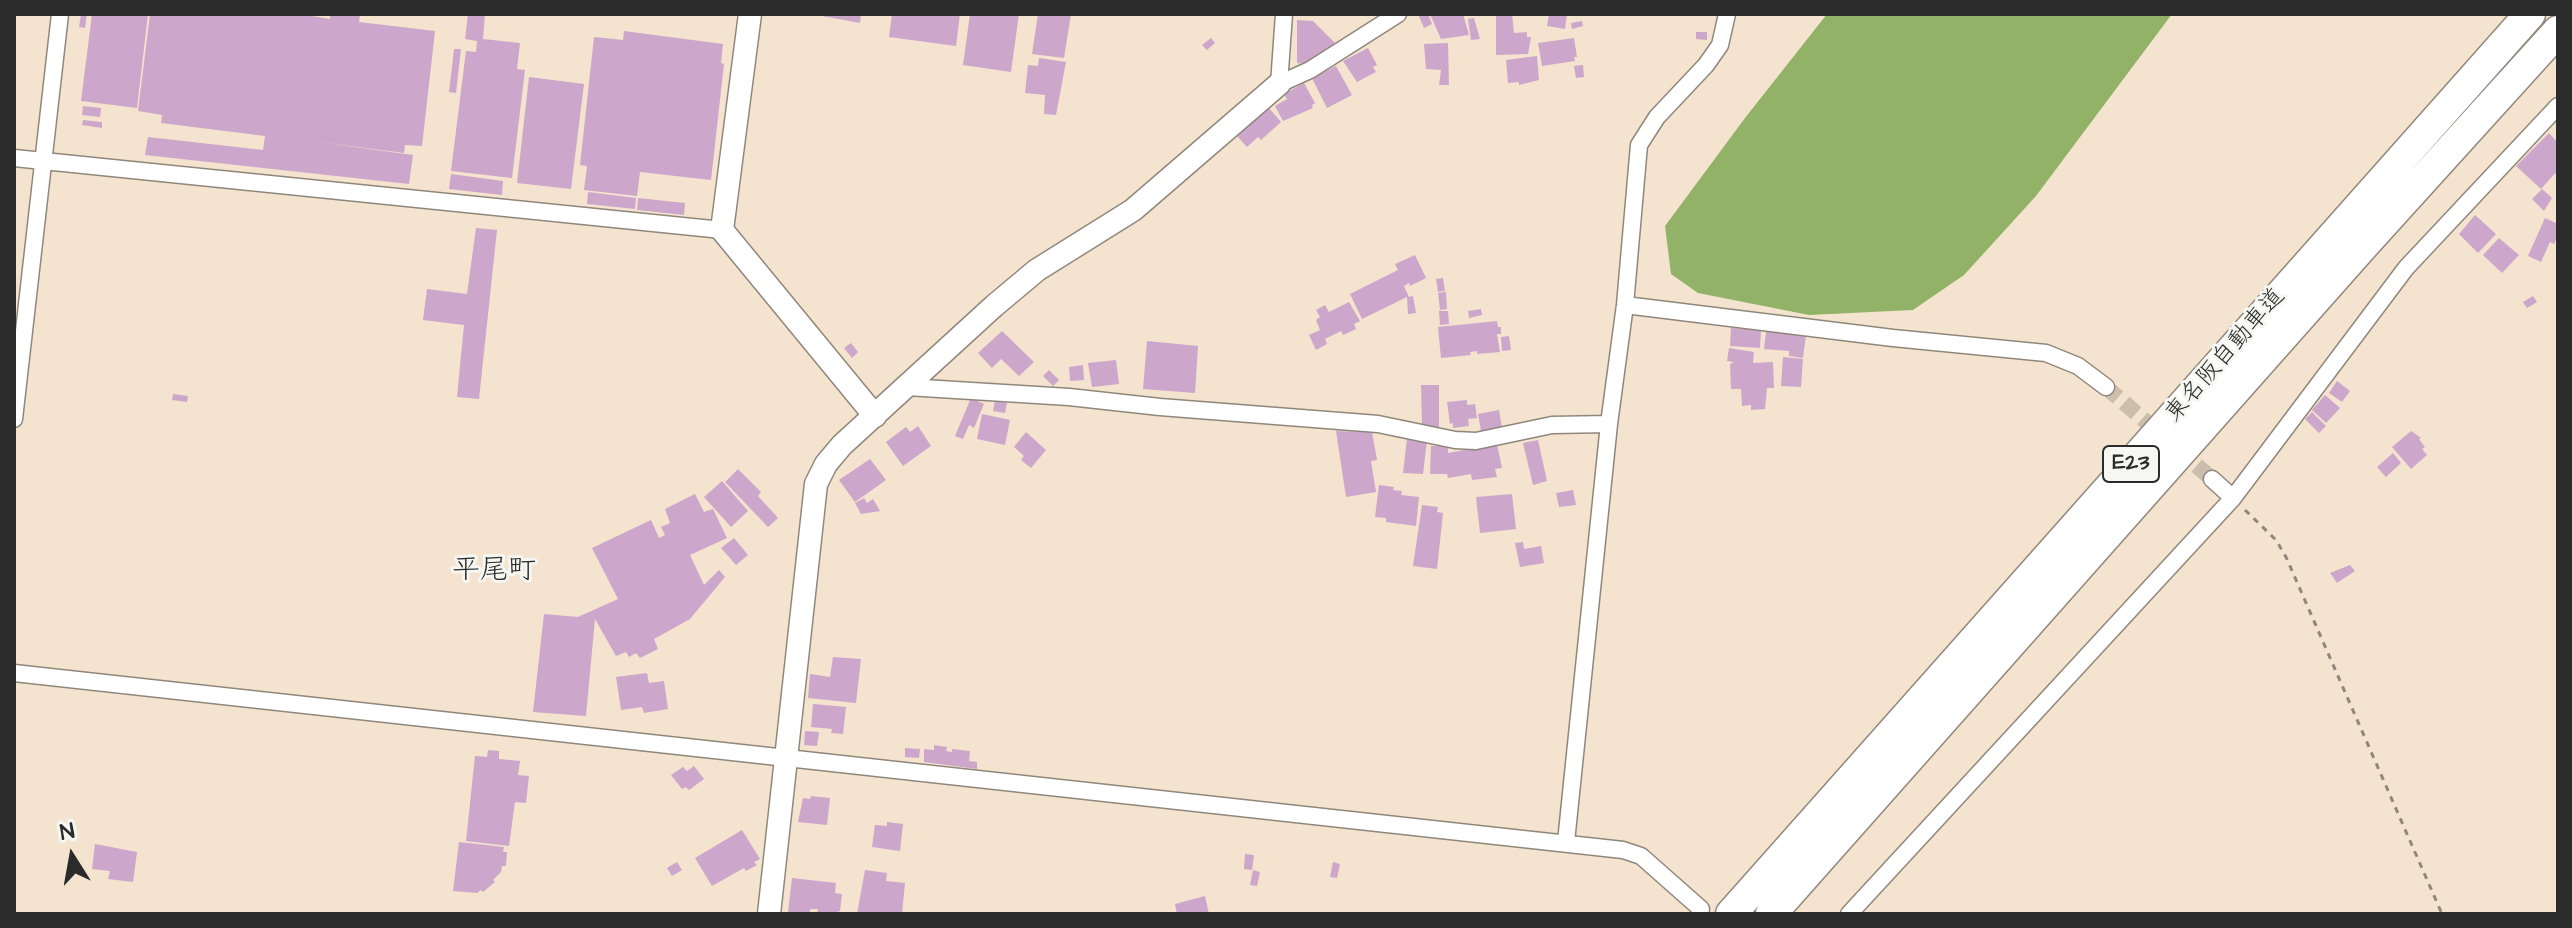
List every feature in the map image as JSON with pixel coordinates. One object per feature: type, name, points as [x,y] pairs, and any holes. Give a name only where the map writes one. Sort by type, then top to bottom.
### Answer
[{"type":"highway","name":"東名阪自動車道","points":[[1731,914],[2530,14]]},
{"type":"highway","name":"東名阪自動車道","points":[[1771,914],[2363,246],[2558,31]]},
{"type":"street","points":[[14,419],[60,14]]},
{"type":"street","points":[[722,230],[750,14]]},
{"type":"street","points":[[1279,84],[1284,14]]},
{"type":"street","points":[[769,914],[816,484],[826,464],[842,445],[1037,270],[1133,210],[1279,84],[1310,70],[1398,14]]},
{"type":"street","points":[[1566,842],[1609,424],[1625,305],[1639,145],[1657,117],[1720,45],[1727,14]]},
{"type":"street","points":[[1849,914],[2233,498],[2406,268],[2558,106]]},
{"type":"street","points":[[14,158],[722,230],[875,416]]},
{"type":"street","points":[[1625,305],[2046,353],[2078,366],[2106,387]]},
{"type":"street","points":[[907,387],[1069,397],[1378,424],[1455,440],[1476,441],[1552,425],[1609,424]]},
{"type":"street","points":[[2212,479],[2233,498]]},
{"type":"street","points":[[14,673],[1566,842],[1623,850],[1641,856],[1701,909]]},
{"type":"path","points":[[2233,498],[2276,540],[2286,557],[2442,914]]},
{"type":"green space","points":[[1827,14],[2172,14],[2036,196],[1964,275],[1913,310],[1809,315],[1698,293],[1671,274],[1665,226]]},
{"type":"building","points":[[81,14],[87,14],[85,28],[79,27]]},
{"type":"building","points":[[92,14],[148,14],[137,108],[81,101]]},
{"type":"building","points":[[150,14],[300,14],[330,19],[330,14],[360,14],[359,22],[435,31],[422,146],[405,145],[404,153],[310,141],[413,155],[409,184],[145,155],[148,137],[263,150],[265,136],[161,123],[162,115],[138,111]]},
{"type":"building","points":[[468,14],[485,14],[483,39],[520,43],[517,69],[525,70],[512,178],[451,171],[466,51],[476,52],[477,41],[465,39]]},
{"type":"building","points":[[811,14],[861,14],[860,23]]},
{"type":"building","points":[[892,14],[960,14],[956,46],[889,37]]},
{"type":"building","points":[[970,14],[1019,14],[1011,72],[963,65]]},
{"type":"building","points":[[1038,14],[1071,14],[1064,58],[1032,54]]},
{"type":"building","points":[[1418,14],[1428,14],[1432,24],[1424,28]]},
{"type":"building","points":[[1430,14],[1463,14],[1469,35],[1441,39]]},
{"type":"building","points":[[1496,14],[1512,14],[1514,33],[1527,32],[1527,37],[1531,37],[1528,54],[1496,55]]},
{"type":"building","points":[[1549,14],[1567,14],[1565,29],[1547,26]]},
{"type":"building","points":[[1474,18],[1480,39],[1471,40],[1468,19]]},
{"type":"building","points":[[1297,20],[1313,21],[1336,44],[1307,64],[1297,63]]},
{"type":"building","points":[[1582,21],[1583,26],[1572,29],[1571,23]]},
{"type":"building","points":[[624,31],[723,44],[721,63],[724,64],[711,180],[640,172],[637,196],[584,190],[587,166],[580,165],[594,37],[623,40]]},
{"type":"building","points":[[1696,32],[1707,32],[1707,40],[1696,39]]},
{"type":"building","points":[[1211,38],[1215,43],[1207,50],[1202,45]]},
{"type":"building","points":[[1574,38],[1575,61],[1542,66],[1538,43]]},
{"type":"building","points":[[1448,43],[1449,85],[1439,85],[1441,70],[1426,69],[1424,44]]},
{"type":"building","points":[[1368,48],[1377,65],[1373,67],[1376,72],[1357,82],[1343,61]]},
{"type":"building","points":[[454,49],[461,49],[456,93],[449,92]]},
{"type":"building","points":[[1537,56],[1539,80],[1519,85],[1519,82],[1508,83],[1506,60]]},
{"type":"building","points":[[1039,58],[1066,62],[1056,115],[1044,114],[1045,95],[1025,93],[1028,65],[1038,66]]},
{"type":"building","points":[[1583,65],[1584,77],[1576,78],[1574,66]]},
{"type":"building","points":[[1336,66],[1352,95],[1327,108],[1312,78]]},
{"type":"building","points":[[529,77],[584,84],[571,189],[517,183]]},
{"type":"building","points":[[1304,83],[1315,103],[1313,108],[1283,121],[1275,106],[1287,99],[1284,94]]},
{"type":"building","points":[[83,106],[101,108],[100,117],[82,115]]},
{"type":"building","points":[[1269,108],[1281,122],[1261,140],[1258,137],[1247,147],[1237,136]]},
{"type":"building","points":[[83,120],[102,122],[102,128],[82,125]]},
{"type":"building","points":[[2549,133],[2558,143],[2558,170],[2541,189],[2516,166]]},
{"type":"building","points":[[451,174],[503,181],[502,195],[449,189]]},
{"type":"building","points":[[2542,189],[2552,198],[2544,211],[2532,199]]},
{"type":"building","points":[[588,192],[636,198],[635,209],[587,204]]},
{"type":"building","points":[[638,198],[685,203],[684,215],[637,210]]},
{"type":"building","points":[[2475,215],[2496,234],[2478,253],[2459,234]]},
{"type":"building","points":[[2545,218],[2558,224],[2558,235],[2554,244],[2550,242],[2541,262],[2528,256]]},
{"type":"building","points":[[476,228],[497,230],[479,399],[457,397],[464,325],[423,320],[427,289],[467,294]]},
{"type":"building","points":[[2499,238],[2519,255],[2502,273],[2483,255]]},
{"type":"building","points":[[1415,255],[1426,278],[1404,286],[1409,297],[1413,296],[1416,313],[1408,314],[1407,297],[1362,319],[1350,294],[1398,270],[1395,264]]},
{"type":"building","points":[[1443,278],[1445,291],[1438,292],[1436,279]]},
{"type":"building","points":[[1446,292],[1447,309],[1440,310],[1438,293]]},
{"type":"building","points":[[2533,296],[2537,302],[2527,308],[2523,302]]},
{"type":"building","points":[[1349,302],[1360,321],[1354,324],[1356,329],[1343,335],[1341,331],[1325,339],[1327,344],[1316,350],[1309,335],[1320,330],[1316,320],[1320,317],[1316,310],[1325,305],[1329,312]]},
{"type":"building","points":[[1481,309],[1482,315],[1469,318],[1468,311]]},
{"type":"building","points":[[1439,311],[1448,311],[1449,324],[1440,325]]},
{"type":"building","points":[[1497,321],[1498,327],[1501,327],[1501,334],[1497,334],[1500,352],[1477,354],[1477,351],[1470,352],[1471,355],[1441,358],[1438,327]]},
{"type":"building","points":[[1731,328],[1761,330],[1760,348],[1730,346]]},
{"type":"building","points":[[1002,331],[1034,362],[1019,376],[1001,359],[992,368],[978,353]]},
{"type":"building","points":[[1766,331],[1806,335],[1803,358],[1789,356],[1789,351],[1764,349]]},
{"type":"building","points":[[1509,336],[1511,350],[1502,351],[1501,337]]},
{"type":"building","points":[[1147,341],[1198,346],[1195,393],[1143,389]]},
{"type":"building","points":[[851,343],[858,352],[852,358],[844,348]]},
{"type":"building","points":[[1729,348],[1754,352],[1753,363],[1773,362],[1774,388],[1767,388],[1765,409],[1751,410],[1751,405],[1742,406],[1741,389],[1731,389],[1730,364],[1734,362],[1727,361]]},
{"type":"building","points":[[1783,357],[1803,359],[1801,387],[1781,386]]},
{"type":"building","points":[[1116,360],[1119,384],[1092,387],[1088,363]]},
{"type":"building","points":[[1083,365],[1084,380],[1070,381],[1069,367]]},
{"type":"building","points":[[1049,370],[1059,380],[1053,386],[1043,376]]},
{"type":"building","points":[[2337,381],[2350,391],[2342,402],[2329,393]]},
{"type":"building","points":[[1421,385],[1439,385],[1439,429],[1422,428]]},
{"type":"building","points":[[173,394],[188,396],[187,402],[172,400]]},
{"type":"building","points":[[2325,395],[2340,408],[2326,423],[2312,410]]},
{"type":"building","points":[[971,398],[984,404],[974,428],[969,425],[963,439],[955,436]]},
{"type":"building","points":[[1467,400],[1467,405],[1475,404],[1477,418],[1468,419],[1469,426],[1453,428],[1447,402]]},
{"type":"building","points":[[995,401],[1007,403],[1005,413],[993,411]]},
{"type":"building","points":[[1499,410],[1502,428],[1481,431],[1478,414]]},
{"type":"building","points":[[2312,412],[2326,426],[2319,433],[2305,419]]},
{"type":"building","points":[[982,414],[1010,420],[1005,445],[977,439]]},
{"type":"building","points":[[918,426],[931,446],[903,466],[886,442],[906,427],[910,432]]},
{"type":"building","points":[[1336,431],[1372,432],[1377,460],[1371,461],[1376,492],[1346,497]]},
{"type":"building","points":[[2411,431],[2421,438],[2425,447],[2422,449],[2427,455],[2411,469],[2392,447]]},
{"type":"building","points":[[1026,432],[1046,450],[1031,468],[1021,460],[1024,456],[1014,447]]},
{"type":"building","points":[[1407,438],[1427,440],[1423,474],[1403,473]]},
{"type":"building","points":[[1538,440],[1547,481],[1533,485],[1523,443]]},
{"type":"building","points":[[1497,444],[1502,468],[1495,469],[1497,477],[1472,480],[1471,474],[1448,478],[1447,474],[1430,474],[1431,446],[1448,446],[1448,453]]},
{"type":"building","points":[[2393,453],[2401,463],[2386,477],[2377,467]]},
{"type":"building","points":[[870,459],[886,480],[855,502],[839,480]]},
{"type":"building","points":[[738,469],[761,492],[758,496],[778,518],[768,527],[725,482]]},
{"type":"building","points":[[722,481],[748,511],[731,527],[704,497]]},
{"type":"building","points":[[1379,485],[1394,487],[1393,490],[1402,491],[1401,495],[1419,497],[1416,526],[1386,522],[1386,518],[1375,517]]},
{"type":"building","points":[[1573,490],[1576,505],[1559,507],[1556,493]]},
{"type":"building","points":[[695,494],[704,512],[713,509],[727,538],[690,555],[704,585],[719,570],[725,577],[690,619],[654,639],[658,649],[640,658],[636,653],[629,657],[626,652],[616,656],[595,619],[586,716],[533,712],[544,614],[578,617],[618,599],[592,548],[651,520],[659,538],[665,535],[661,527],[670,523],[665,509]]},
{"type":"building","points":[[1512,494],[1516,529],[1480,533],[1476,497]]},
{"type":"building","points":[[864,498],[867,503],[873,499],[880,511],[861,514],[855,503]]},
{"type":"building","points":[[1422,505],[1438,507],[1437,512],[1443,513],[1437,569],[1413,566]]},
{"type":"building","points":[[734,538],[748,555],[736,565],[721,548]]},
{"type":"building","points":[[1523,542],[1524,549],[1541,546],[1544,563],[1520,567],[1515,543]]},
{"type":"building","points":[[2350,565],[2355,571],[2337,583],[2330,573]]},
{"type":"building","points":[[833,657],[861,659],[856,703],[808,698],[810,674],[830,677]]},
{"type":"building","points":[[647,673],[649,683],[664,681],[668,709],[644,713],[642,707],[621,710],[616,677]]},
{"type":"building","points":[[813,704],[846,707],[843,734],[831,733],[832,729],[811,727]]},
{"type":"building","points":[[805,731],[819,732],[817,746],[804,745]]},
{"type":"building","points":[[934,745],[947,747],[946,751],[952,752],[952,749],[970,751],[969,761],[977,762],[977,769],[924,762],[924,749],[934,750]]},
{"type":"building","points":[[905,748],[920,749],[919,758],[905,757]]},
{"type":"building","points":[[488,750],[499,751],[499,759],[520,761],[518,775],[529,776],[526,803],[515,802],[509,846],[466,841],[475,756],[487,757]]},
{"type":"building","points":[[694,766],[704,779],[689,790],[686,787],[682,789],[671,775],[683,767],[687,771]]},
{"type":"building","points":[[811,796],[830,798],[827,825],[798,822],[803,798],[810,799]]},
{"type":"building","points":[[887,822],[903,824],[900,851],[872,847],[875,825],[887,826]]},
{"type":"building","points":[[742,830],[760,859],[754,862],[757,865],[746,871],[744,868],[712,886],[695,858]]},
{"type":"building","points":[[459,842],[504,847],[503,852],[507,852],[506,866],[502,866],[501,872],[493,880],[495,882],[483,892],[453,891]]},
{"type":"building","points":[[95,844],[137,852],[133,882],[108,879],[110,871],[92,869]]},
{"type":"building","points":[[1245,854],[1254,855],[1252,870],[1244,869]]},
{"type":"building","points":[[677,862],[682,870],[672,876],[667,868]]},
{"type":"building","points":[[1333,862],[1340,864],[1337,878],[1330,877]]},
{"type":"building","points":[[865,870],[887,873],[886,881],[905,883],[902,914],[857,914]]},
{"type":"building","points":[[1253,870],[1260,872],[1257,886],[1250,885]]},
{"type":"building","points":[[792,878],[836,883],[835,893],[842,894],[840,911],[830,914],[817,913],[818,909],[810,909],[810,914],[788,912]]},
{"type":"building","points":[[1205,896],[1209,914],[1177,914],[1175,904]]},
{"type":"tunnel","points":[[2106,387],[2212,479]]},
{"type":"district","name":"平尾町","points":[[494,572]]}]
